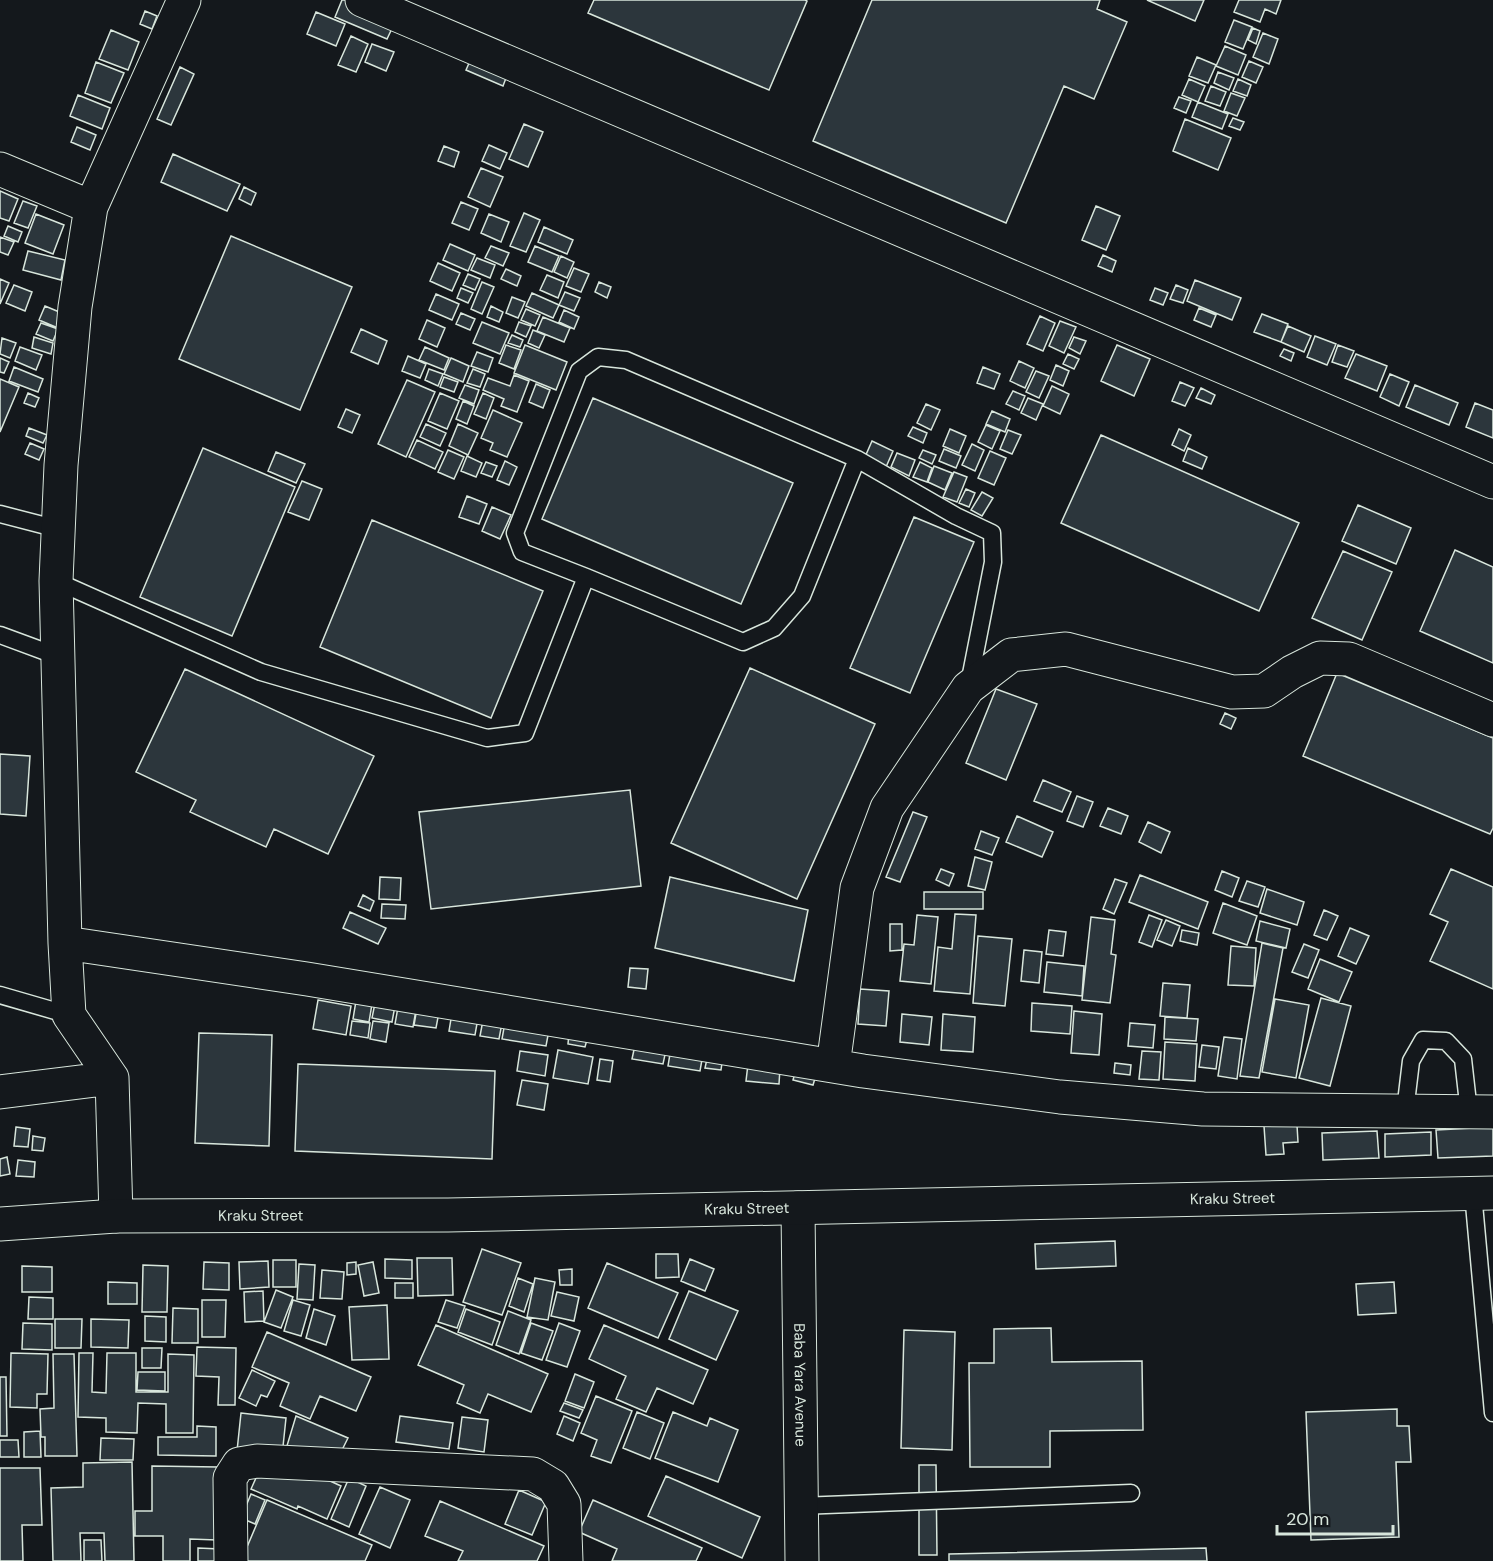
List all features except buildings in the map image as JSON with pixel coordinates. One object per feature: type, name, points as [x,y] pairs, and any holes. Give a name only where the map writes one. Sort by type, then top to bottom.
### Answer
[{"type":"street","points":[[116,1216],[112,1078],[69,1015],[57,656],[56,581],[61,465],[75,307],[91,207],[184,0]]},
{"type":"street","points":[[362,0],[1493,482]]},
{"type":"street","points":[[0,169],[91,207]]},
{"type":"street","points":[[833,1066],[856,888],[887,808],[968,688],[1011,655],[1066,649],[1232,692],[1264,691],[1292,672],[1320,658],[1348,659],[1493,720]]},
{"type":"street","points":[[65,943],[319,981],[833,1066],[1060,1097],[1203,1109],[1481,1112]]},
{"type":"street","points":[[0,1092],[112,1078]]},
{"type":"street","name":"Kraku Street","points":[[0,1224],[116,1216],[448,1215],[1483,1193]]},
{"type":"street","name":"Baba Yara Avenue","points":[[798,1208],[802,1561]]},
{"type":"street","points":[[231,1561],[230,1478],[239,1464],[257,1461],[533,1474],[554,1486],[564,1504],[566,1561]]},
{"type":"lane","points":[[857,459],[802,596],[774,628],[743,642],[522,552],[515,533],[579,371],[598,357],[626,360],[857,459],[956,516],[992,533],[993,562],[968,688]]},
{"type":"lane","points":[[0,514],[58,529]]},
{"type":"lane","points":[[56,581],[261,672],[487,738],[525,733],[586,577]]},
{"type":"lane","points":[[0,635],[57,656]]},
{"type":"lane","points":[[0,995],[69,1015]]},
{"type":"lane","points":[[1405,1111],[1411,1061],[1423,1040],[1446,1041],[1463,1059],[1481,1112]]},
{"type":"lane","points":[[1483,1193],[1493,1413]]},
{"type":"lane","points":[[800,1506],[1131,1493]]}]
